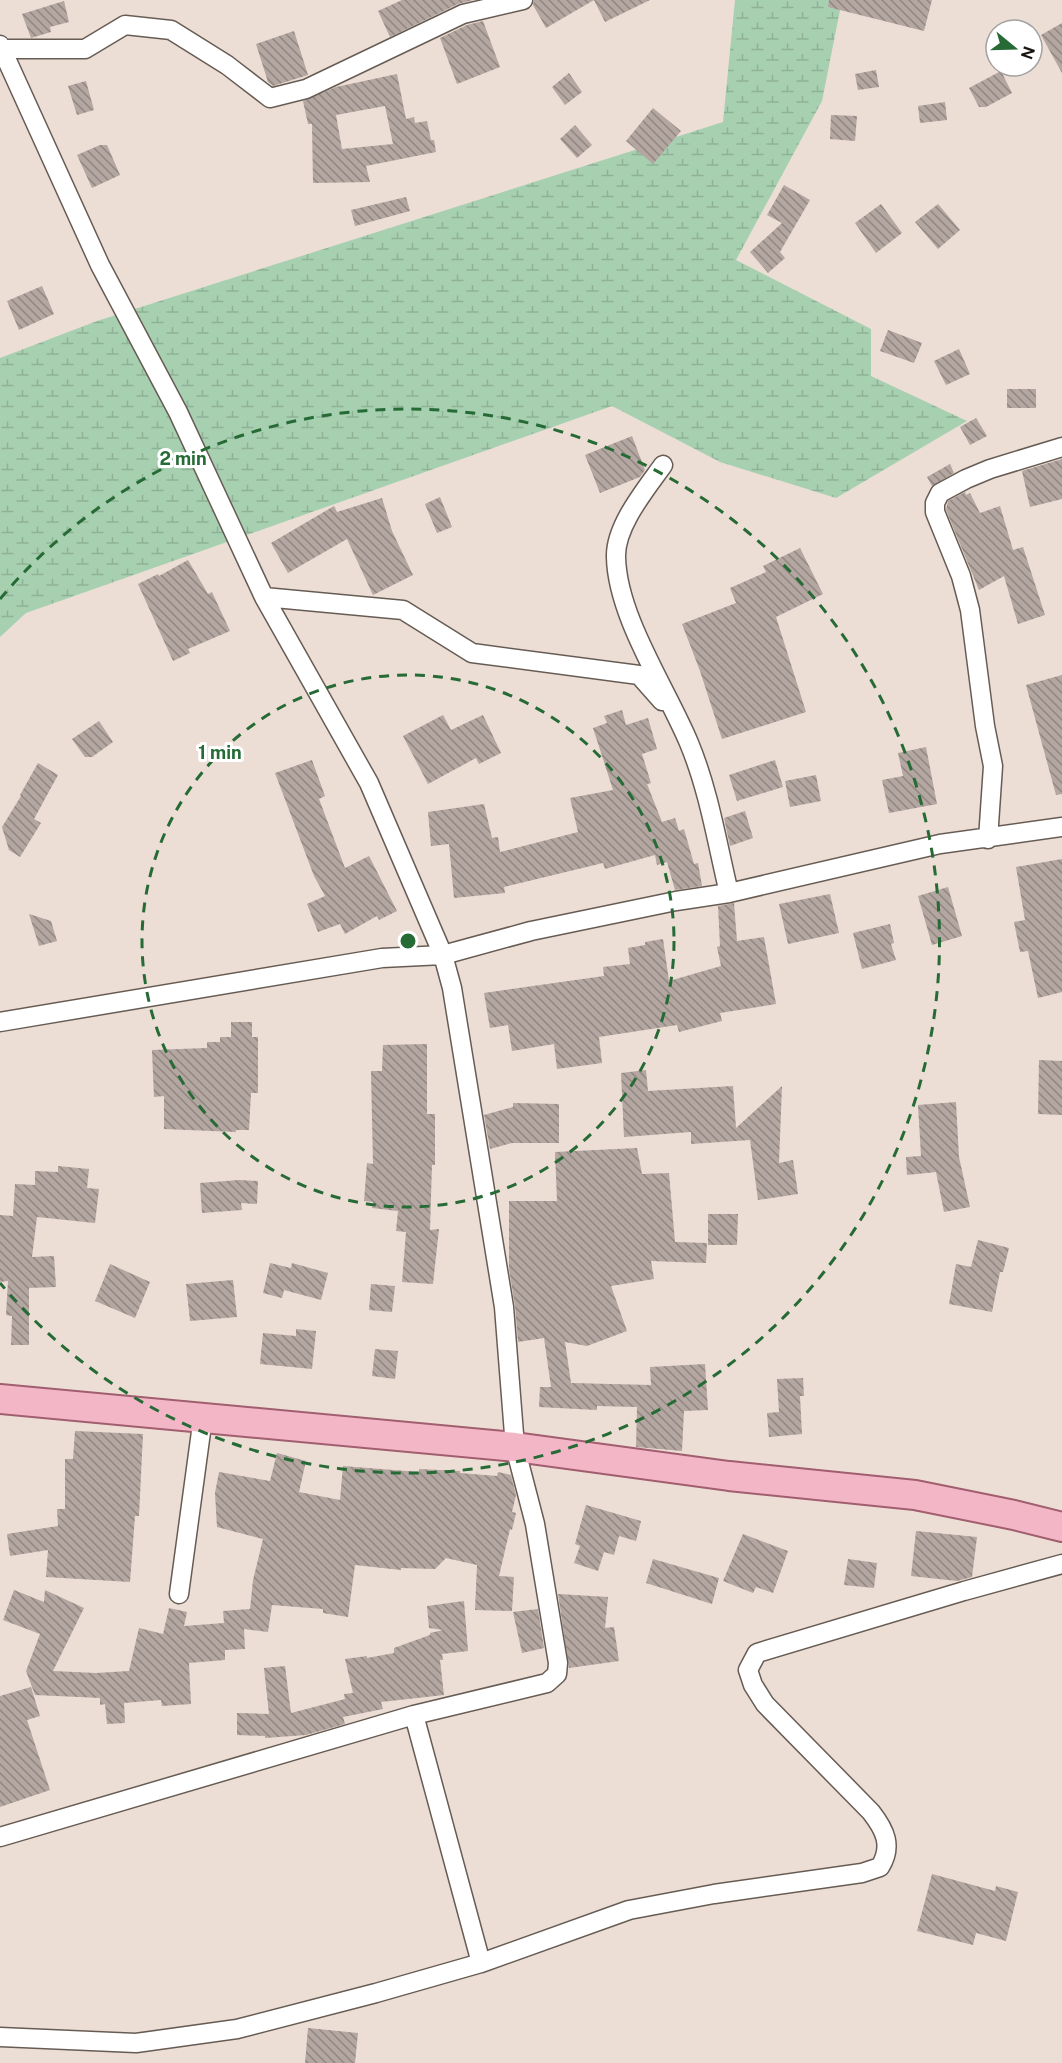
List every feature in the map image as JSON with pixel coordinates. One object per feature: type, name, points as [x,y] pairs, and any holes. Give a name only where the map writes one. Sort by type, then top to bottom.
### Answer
[{"type":"main road","points":[[0,1399],[515,1447],[729,1476],[915,1495],[1062,1527]]},
{"type":"street","points":[[0,1837],[414,1715],[548,1683],[557,1674],[558,1663],[554,1635],[535,1524],[515,1447],[504,1307],[452,988],[443,954],[369,783],[264,597],[178,412],[100,265],[1,47],[85,49],[125,25],[171,30],[227,65],[270,98],[306,89],[463,14],[523,0]]},
{"type":"street","points":[[988,839],[993,766],[985,726],[970,610],[961,576],[935,512],[935,503],[940,493],[966,479],[990,469],[1062,447]]},
{"type":"street","points":[[663,465],[624,524],[615,555],[621,594],[703,782],[729,893]]},
{"type":"street","points":[[264,597],[403,610],[472,653],[639,675],[677,718]]},
{"type":"street","points":[[0,1022],[382,958],[443,954],[531,931],[676,901],[729,893],[940,844],[1062,827]]},
{"type":"street","points":[[179,1594],[203,1417]]},
{"type":"street","points":[[0,2037],[136,2043],[237,2029],[376,1994],[481,1963],[630,1910],[714,1894],[862,1873],[880,1867],[886,1858],[887,1845],[884,1830],[871,1812],[765,1704],[753,1685],[748,1670],[757,1653],[964,1590],[1062,1564]]},
{"type":"street","points":[[414,1715],[481,1963]]},
{"type":"green space","points":[[735,0],[842,0],[822,101],[736,260],[871,329],[871,376],[967,421],[836,498],[720,462],[612,406],[26,613],[0,637],[0,358],[97,321],[723,122]]},
{"type":"building","points":[[402,0],[473,0],[458,4],[390,37],[378,11]]},
{"type":"building","points":[[534,0],[594,0],[546,28],[533,5]]},
{"type":"building","points":[[594,0],[650,0],[605,22]]},
{"type":"building","points":[[829,0],[932,0],[924,31],[828,7]]},
{"type":"building","points":[[64,1],[69,22],[50,27],[51,32],[31,38],[22,14]]},
{"type":"building","points":[[483,21],[500,67],[457,84],[440,38],[467,25]]},
{"type":"building","points":[[1062,23],[1062,73],[1044,40],[1044,33]]},
{"type":"building","points":[[294,31],[308,75],[273,86],[268,82],[256,44]]},
{"type":"building","points":[[876,70],[879,87],[858,90],[855,74]]},
{"type":"building","points":[[569,73],[582,92],[565,105],[552,87]]},
{"type":"building","points":[[397,74],[406,119],[414,117],[415,123],[427,121],[436,152],[366,166],[370,182],[313,183],[312,124],[308,124],[303,101],[336,87]],"holes":[[[385,106],[393,144],[342,149],[336,115]]]},
{"type":"building","points":[[988,78],[1004,78],[1012,93],[986,107],[979,107],[969,88]]},
{"type":"building","points":[[86,81],[94,110],[77,115],[68,86]]},
{"type":"building","points":[[945,102],[947,120],[920,123],[918,106]]},
{"type":"building","points":[[653,108],[681,131],[653,164],[626,141]]},
{"type":"building","points":[[831,115],[857,116],[855,141],[830,139]]},
{"type":"building","points":[[575,125],[592,145],[577,158],[560,139]]},
{"type":"building","points":[[100,145],[107,145],[120,175],[92,188],[77,155]]},
{"type":"building","points":[[784,185],[810,200],[780,252],[785,258],[768,273],[750,252],[782,223],[767,215]]},
{"type":"building","points":[[406,197],[410,211],[355,226],[351,210]]},
{"type":"building","points":[[881,204],[902,233],[876,253],[855,223]]},
{"type":"building","points":[[938,204],[960,230],[938,249],[915,222]]},
{"type":"building","points":[[42,286],[54,314],[19,330],[7,301]]},
{"type":"building","points":[[888,330],[922,343],[914,363],[880,351]]},
{"type":"building","points":[[959,349],[970,374],[946,385],[934,361]]},
{"type":"building","points":[[1007,389],[1036,389],[1036,408],[1007,408]]},
{"type":"building","points":[[976,418],[987,436],[970,445],[960,427]]},
{"type":"building","points":[[632,436],[645,470],[640,477],[600,493],[585,455]]},
{"type":"building","points":[[1062,459],[1062,499],[1030,507],[1022,471]]},
{"type":"building","points":[[950,464],[954,473],[932,486],[927,477]]},
{"type":"building","points":[[965,492],[966,495],[970,493],[980,513],[1000,506],[1013,550],[1023,547],[1045,615],[1018,624],[1004,576],[979,590],[946,510],[948,501]]},
{"type":"building","points":[[440,497],[452,527],[437,533],[425,504]]},
{"type":"building","points":[[382,498],[392,531],[413,575],[373,595],[347,539],[288,573],[271,543],[334,506],[337,512]]},
{"type":"building","points":[[800,548],[823,594],[776,617],[806,712],[722,739],[682,624],[736,603],[730,588],[766,572],[763,566]]},
{"type":"building","points":[[188,560],[208,594],[212,592],[230,631],[188,649],[190,653],[173,661],[138,584],[158,574],[159,576]]},
{"type":"building","points":[[1062,675],[1062,794],[1056,795],[1026,685]]},
{"type":"building","points":[[622,710],[626,725],[648,718],[657,749],[642,754],[651,783],[647,784],[662,822],[675,818],[679,831],[684,829],[694,864],[698,863],[702,886],[675,890],[667,862],[657,865],[655,855],[605,869],[603,863],[504,887],[505,893],[454,898],[449,844],[431,846],[428,812],[484,804],[492,838],[498,837],[500,852],[578,832],[570,798],[613,790],[593,728],[607,723],[604,716]]},
{"type":"building","points":[[443,715],[451,730],[483,715],[501,753],[479,764],[476,758],[428,784],[403,736]]},
{"type":"building","points":[[99,721],[113,742],[92,757],[85,757],[72,739]]},
{"type":"building","points":[[926,747],[937,804],[889,813],[882,780],[903,776],[898,753]]},
{"type":"building","points":[[312,760],[325,796],[319,799],[345,868],[369,856],[397,911],[379,920],[377,916],[345,934],[340,924],[318,932],[307,904],[325,896],[314,876],[275,773]]},
{"type":"building","points":[[775,760],[783,787],[737,801],[729,775]]},
{"type":"building","points":[[38,763],[58,775],[34,819],[41,823],[20,857],[9,850],[2,827]]},
{"type":"building","points":[[816,775],[821,801],[790,807],[785,781]]},
{"type":"building","points":[[745,811],[753,838],[730,846],[724,818]]},
{"type":"building","points":[[1062,859],[1062,992],[1038,998],[1028,951],[1020,952],[1014,922],[1025,920],[1016,867]]},
{"type":"building","points":[[948,887],[962,936],[932,945],[918,896]]},
{"type":"building","points":[[830,894],[839,933],[788,944],[779,904]]},
{"type":"building","points":[[734,903],[737,941],[764,937],[776,1004],[720,1013],[722,1021],[679,1032],[677,1025],[599,1037],[602,1063],[557,1069],[554,1044],[512,1051],[508,1025],[490,1028],[484,993],[604,976],[603,967],[630,964],[628,948],[645,945],[645,942],[663,939],[669,981],[721,966],[717,947],[720,946],[718,906]]},
{"type":"building","points":[[29,914],[51,921],[57,941],[39,946]]},
{"type":"building","points":[[890,924],[894,943],[891,944],[896,960],[862,969],[853,933]]},
{"type":"building","points":[[231,1022],[252,1022],[252,1037],[258,1037],[258,1093],[251,1093],[249,1130],[236,1130],[236,1132],[164,1129],[164,1096],[154,1097],[152,1050],[207,1048],[207,1042],[220,1042],[220,1037],[231,1037]]},
{"type":"building","points":[[427,1044],[427,1114],[435,1114],[435,1165],[432,1165],[430,1230],[439,1229],[433,1284],[402,1282],[406,1232],[396,1231],[398,1211],[372,1208],[373,1202],[364,1201],[367,1163],[373,1164],[371,1071],[382,1071],[383,1045]]},
{"type":"building","points":[[1039,1060],[1062,1061],[1062,1115],[1038,1114]]},
{"type":"building","points":[[646,1070],[648,1091],[733,1086],[736,1128],[782,1086],[779,1163],[793,1160],[798,1194],[758,1200],[750,1140],[691,1144],[691,1132],[624,1137],[621,1073]]},
{"type":"building","points":[[956,1102],[959,1157],[970,1207],[944,1212],[936,1172],[907,1175],[906,1157],[921,1156],[918,1105]]},
{"type":"building","points":[[513,1103],[559,1104],[559,1143],[512,1143],[490,1149],[484,1115],[513,1107]]},
{"type":"building","points":[[637,1148],[642,1174],[669,1173],[675,1242],[707,1243],[706,1263],[651,1261],[654,1279],[611,1286],[627,1331],[587,1346],[565,1342],[571,1383],[651,1385],[650,1367],[705,1364],[708,1410],[684,1411],[682,1451],[636,1447],[637,1407],[597,1406],[597,1410],[539,1407],[540,1387],[551,1387],[544,1338],[518,1342],[509,1269],[509,1201],[557,1201],[555,1152]]},
{"type":"building","points":[[58,1166],[89,1169],[87,1188],[99,1189],[95,1223],[37,1217],[32,1257],[54,1256],[56,1287],[29,1288],[29,1345],[11,1345],[12,1316],[6,1315],[8,1281],[0,1282],[0,1215],[13,1216],[15,1184],[35,1185],[35,1171],[58,1172]]},
{"type":"building","points":[[258,1181],[257,1204],[241,1203],[242,1210],[202,1213],[200,1183]]},
{"type":"building","points":[[708,1214],[738,1214],[737,1245],[708,1245]]},
{"type":"building","points":[[978,1240],[1009,1248],[1003,1272],[1000,1272],[992,1312],[949,1304],[956,1264],[971,1267]]},
{"type":"building","points":[[270,1263],[291,1268],[292,1263],[328,1273],[321,1300],[284,1290],[282,1298],[263,1293]]},
{"type":"building","points":[[110,1264],[150,1282],[135,1318],[95,1301]]},
{"type":"building","points":[[233,1280],[237,1317],[190,1321],[186,1284]]},
{"type":"building","points":[[371,1284],[395,1286],[392,1312],[369,1310]]},
{"type":"building","points":[[296,1329],[316,1331],[312,1369],[260,1364],[263,1333],[296,1336]]},
{"type":"building","points":[[375,1349],[398,1351],[395,1379],[372,1376]]},
{"type":"building","points":[[803,1378],[804,1396],[800,1396],[802,1434],[769,1437],[767,1413],[779,1412],[777,1379]]},
{"type":"building","points":[[75,1431],[143,1434],[139,1516],[135,1516],[130,1582],[46,1577],[48,1550],[10,1556],[7,1534],[58,1526],[57,1509],[65,1509],[65,1459],[73,1459]]},
{"type":"building","points":[[277,1453],[306,1461],[299,1492],[340,1500],[343,1466],[419,1472],[419,1469],[460,1471],[460,1473],[497,1476],[498,1472],[511,1475],[516,1495],[512,1512],[516,1513],[499,1576],[514,1577],[512,1611],[475,1610],[477,1565],[446,1558],[435,1569],[401,1568],[401,1570],[355,1565],[348,1617],[323,1613],[323,1609],[272,1605],[268,1632],[244,1629],[245,1649],[225,1650],[225,1660],[189,1663],[191,1704],[162,1706],[161,1700],[124,1703],[125,1723],[107,1724],[105,1704],[100,1705],[100,1698],[35,1695],[26,1671],[40,1634],[3,1620],[14,1590],[44,1602],[45,1590],[84,1608],[53,1671],[96,1673],[129,1671],[139,1628],[163,1634],[169,1608],[187,1612],[184,1626],[224,1623],[223,1611],[250,1609],[253,1580],[263,1539],[217,1527],[215,1493],[219,1472],[270,1481]]},
{"type":"building","points":[[586,1505],[641,1521],[636,1541],[619,1536],[614,1555],[604,1552],[598,1571],[574,1563],[580,1546],[575,1544]]},
{"type":"building","points":[[916,1531],[977,1537],[972,1577],[957,1581],[911,1576]]},
{"type":"building","points":[[743,1534],[788,1551],[773,1593],[756,1587],[753,1593],[723,1581]]},
{"type":"building","points":[[653,1559],[719,1578],[712,1604],[646,1583]]},
{"type":"building","points":[[848,1559],[877,1563],[874,1588],[844,1585]]},
{"type":"building","points":[[558,1594],[608,1597],[605,1628],[614,1627],[619,1661],[569,1668]]},
{"type":"building","points":[[464,1601],[468,1651],[442,1654],[443,1660],[440,1660],[444,1695],[381,1702],[383,1709],[343,1717],[345,1724],[306,1735],[265,1738],[265,1736],[237,1735],[237,1713],[269,1714],[264,1668],[285,1666],[291,1713],[345,1699],[344,1694],[353,1693],[345,1659],[394,1653],[394,1648],[443,1630],[429,1628],[427,1606]]},
{"type":"building","points":[[538,1609],[544,1648],[522,1653],[513,1612]]},
{"type":"building","points":[[31,1687],[40,1716],[27,1720],[50,1790],[0,1807],[0,1696]]},
{"type":"building","points":[[932,1874],[995,1891],[996,1886],[1018,1892],[1006,1941],[976,1933],[973,1945],[917,1931]]},
{"type":"building","points":[[308,2028],[358,2033],[355,2063],[305,2063]]}]
